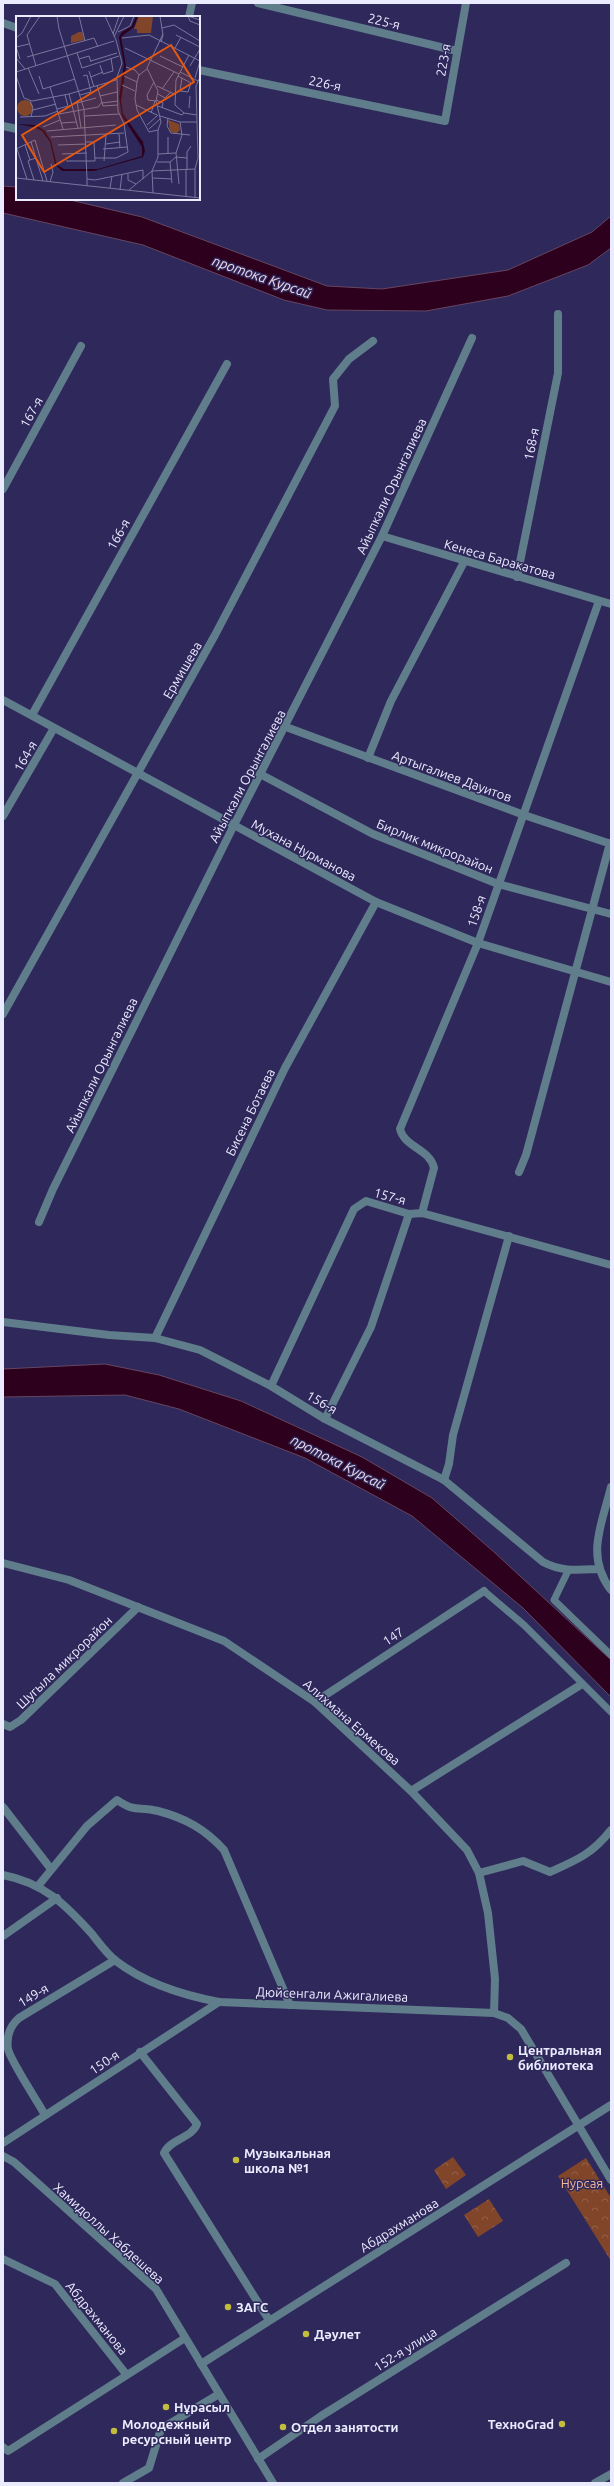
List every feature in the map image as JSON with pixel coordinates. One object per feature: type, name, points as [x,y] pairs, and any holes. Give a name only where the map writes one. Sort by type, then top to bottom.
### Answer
[{"type":"street","points":[[189,16],[192,3]]},
{"type":"street","name":"225-я","points":[[258,3],[457,51]]},
{"type":"street","name":"223-я","points":[[445,121],[466,3]]},
{"type":"street","points":[[3,23],[16,28]]},
{"type":"street","name":"226-я","points":[[200,70],[445,121]]},
{"type":"street","points":[[3,126],[16,129]]},
{"type":"street","name":"168-я","points":[[517,577],[558,373],[558,314]]},
{"type":"street","name":"Айыпкали Орынгалиева","points":[[39,1222],[53,1189],[234,825],[286,727],[382,536],[472,338]]},
{"type":"street","name":"Ермишева","points":[[3,1014],[215,635],[335,406],[333,379],[349,359],[372,341]]},
{"type":"street","name":"167-я","points":[[3,489],[81,346]]},
{"type":"street","name":"166-я","points":[[32,715],[227,364]]},
{"type":"street","name":"Кенеса Баракатова","points":[[382,536],[464,562],[611,604]]},
{"type":"street","points":[[368,758],[391,701],[464,562]]},
{"type":"street","name":"158-я","points":[[422,1213],[434,1168],[432,1161],[404,1138],[400,1129],[478,943],[599,601]]},
{"type":"street","name":"Мухана Нурманова","points":[[3,700],[376,902],[478,943],[611,982]]},
{"type":"street","name":"Артыгалиев Дауитов","points":[[286,727],[524,815],[610,844]]},
{"type":"street","name":"164-я","points":[[3,816],[54,728]]},
{"type":"street","name":"Бирлик микрорайон","points":[[260,774],[373,834],[498,884],[591,910],[611,914]]},
{"type":"street","points":[[519,1172],[526,1155],[610,844]]},
{"type":"street","name":"Бисена Ботаева","points":[[155,1338],[285,1068],[376,902]]},
{"type":"street","name":"157-я","points":[[271,1386],[354,1209],[366,1201],[409,1214],[422,1213],[611,1265]]},
{"type":"street","points":[[325,1419],[371,1327],[409,1214]]},
{"type":"street","points":[[444,1480],[449,1464],[453,1435],[509,1236]]},
{"type":"street","name":"156-я","points":[[3,1322],[109,1335],[155,1338],[200,1350],[271,1386],[325,1419],[444,1480],[543,1562],[556,1569],[568,1571],[598,1569]]},
{"type":"street","points":[[611,1487],[596,1547],[598,1569],[611,1590]]},
{"type":"street","name":"Алихмана Ермекова","points":[[3,1563],[69,1580],[224,1641],[315,1702],[411,1791],[467,1850],[479,1873],[488,1913],[494,1964],[494,2012]]},
{"type":"street","points":[[568,1571],[554,1600],[611,1655]]},
{"type":"street","points":[[484,1591],[524,1626],[611,1712]]},
{"type":"street","name":"147","points":[[315,1702],[484,1591]]},
{"type":"street","name":"Шугыла микрорайон","points":[[3,1724],[10,1726],[21,1720],[138,1607]]},
{"type":"street","points":[[411,1791],[582,1684]]},
{"type":"street","points":[[38,1886],[87,1826],[117,1800],[130,1808],[156,1811],[183,1818],[202,1829],[224,1850],[290,2005]]},
{"type":"street","points":[[3,1807],[51,1869]]},
{"type":"street","points":[[479,1873],[523,1861],[550,1872],[576,1861],[597,1848],[611,1830]]},
{"type":"street","name":"Дюйсенгали Ажигалиева","points":[[3,1875],[38,1886],[57,1898],[115,1960],[146,1981],[194,1998],[219,2002],[494,2012],[508,2018],[521,2029],[611,2180]]},
{"type":"street","points":[[3,1936],[57,1898]]},
{"type":"street","name":"149-я","points":[[45,2115],[8,2050],[9,2031],[12,2024],[19,2018],[115,1960]]},
{"type":"street","name":"150-я","points":[[3,2143],[140,2052],[219,2002]]},
{"type":"street","points":[[140,2052],[198,2124],[196,2129],[171,2144],[164,2153],[269,2320]]},
{"type":"street","name":"Абдрахманова","points":[[201,2364],[611,2105]]},
{"type":"street","name":"Хамидоллы Хабдешева","points":[[3,2156],[14,2162],[156,2289],[274,2483]]},
{"type":"street","name":"Абдрахманова","points":[[3,2260],[55,2284],[126,2374]]},
{"type":"street","name":"152-я улица","points":[[258,2459],[321,2416],[566,2263]]},
{"type":"street","name":"Абдрахманова","points":[[3,2447],[8,2452],[126,2374],[185,2338]]},
{"type":"street","points":[[123,2483],[149,2468],[161,2429],[219,2394]]},
{"type":"street","points":[[595,2483],[611,2474]]},
{"type":"green space","points":[[453,2157],[466,2175],[446,2189],[434,2170]]},
{"type":"green space","name":"Нурсая","points":[[586,2158],[611,2198],[611,2261],[558,2176]]},
{"type":"green space","points":[[489,2199],[503,2221],[478,2237],[464,2215]]},
{"type":"water","name":"протока Курсай","points":[[3,186],[16,187],[16,200],[70,200],[142,217],[327,286],[382,289],[508,270],[592,232],[611,216],[611,248],[588,265],[508,296],[426,311],[327,310],[284,300],[143,245],[3,213]]},
{"type":"water","name":"протока Курсай","points":[[105,1364],[159,1375],[241,1401],[362,1457],[432,1498],[494,1552],[611,1660],[611,1697],[523,1608],[412,1516],[305,1458],[179,1409],[125,1395],[3,1397],[3,1369]]},
{"type":"place","name":"Центральная библиотека","points":[[510,2057]]},
{"type":"place","name":"Музыкальная школа №1","points":[[236,2160]]},
{"type":"place","name":"ЗАГС","points":[[228,2307]]},
{"type":"place","name":"Дәулет","points":[[306,2334]]},
{"type":"place","name":"Нұрасыл","points":[[166,2407]]},
{"type":"place","name":"ТехноGrad","points":[[562,2424]]},
{"type":"place","name":"Отдел занятости","points":[[283,2427]]},
{"type":"place","name":"Молодежный ресурсный центр","points":[[114,2431]]}]
